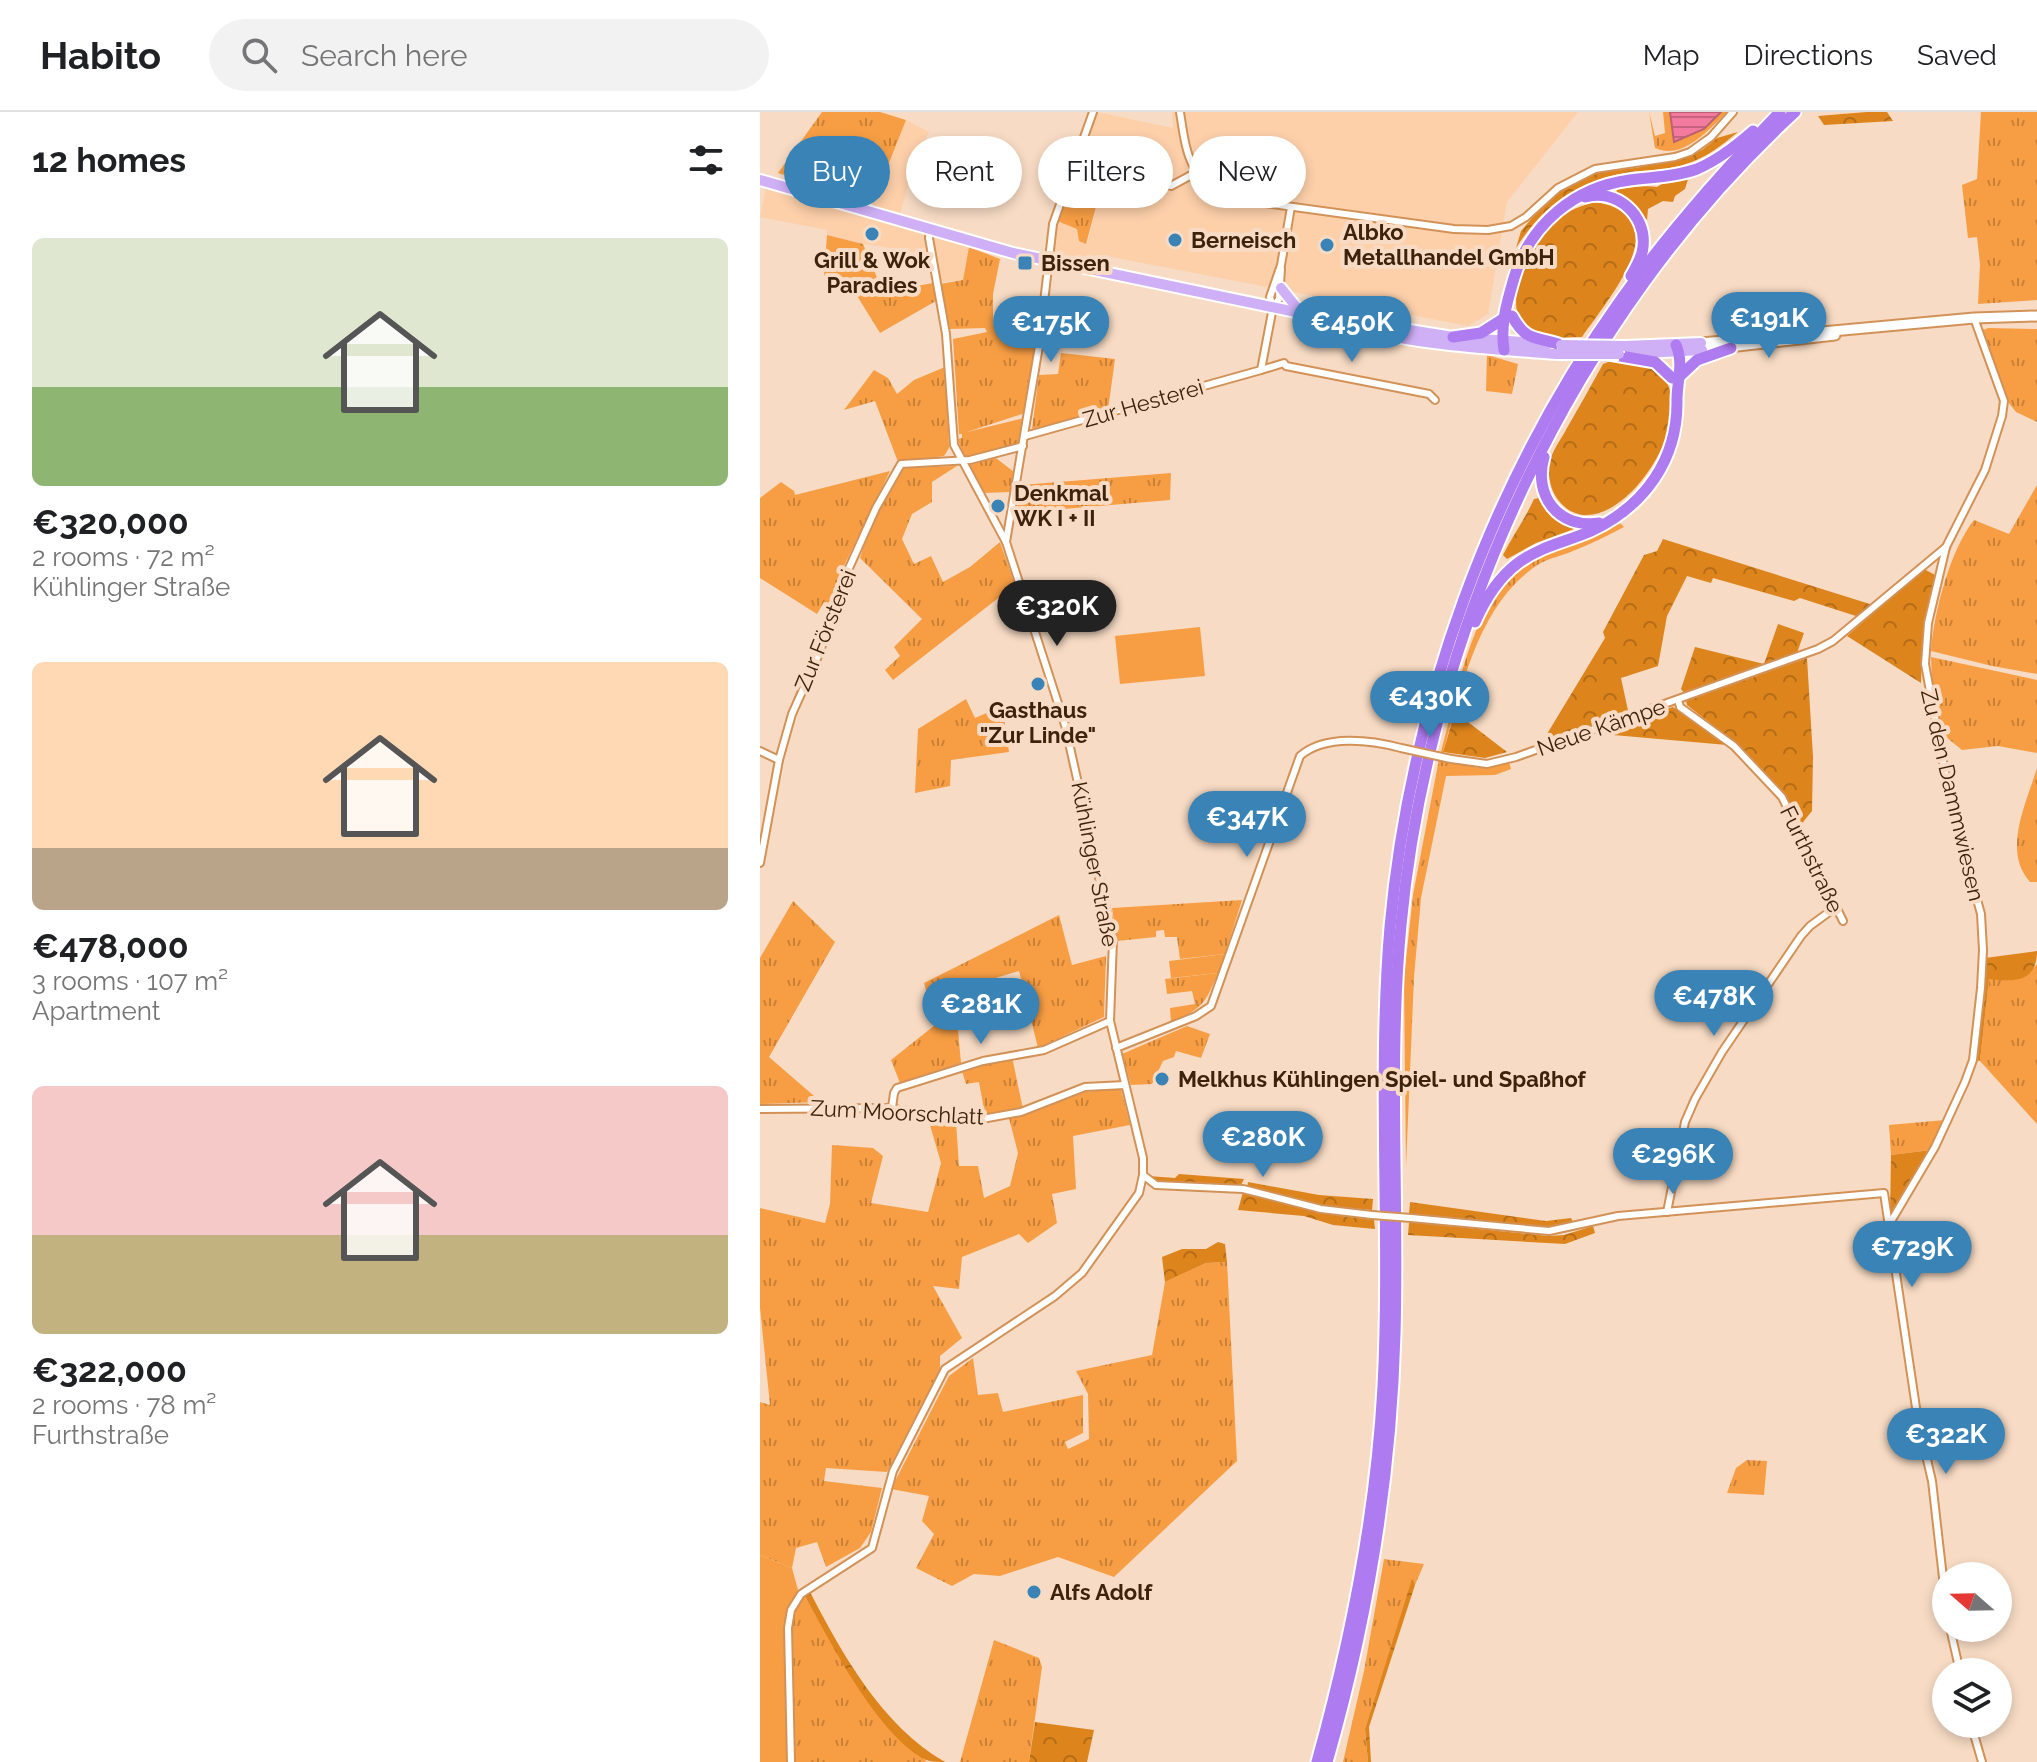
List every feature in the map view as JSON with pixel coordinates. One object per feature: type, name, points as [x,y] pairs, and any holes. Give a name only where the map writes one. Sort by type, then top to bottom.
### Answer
[{"type":"highway","points":[[1506,346],[1510,298],[1517,268],[1533,237],[1563,206],[1591,189],[1608,184],[1697,169],[1730,150],[1774,112]]},
{"type":"highway","points":[[1317,1762],[1353,1612],[1371,1511],[1385,1332],[1387,972],[1397,873],[1410,794],[1446,657],[1492,533],[1549,415],[1618,303],[1699,199],[1780,112]]},
{"type":"highway","points":[[1327,1762],[1348,1686],[1371,1574],[1387,1450],[1395,1332],[1394,1065],[1401,924],[1426,769],[1462,638],[1506,525],[1562,413],[1622,317],[1670,250],[1743,164],[1795,112]]},
{"type":"highway","points":[[1563,206],[1591,195],[1603,195],[1621,202],[1638,219],[1644,243],[1642,254],[1620,292],[1618,303]]},
{"type":"highway","points":[[1453,337],[1481,333],[1508,317]]},
{"type":"highway","points":[[1508,317],[1531,338],[1559,350]]},
{"type":"highway","points":[[1462,638],[1491,591],[1515,565],[1548,546],[1608,522],[1636,501],[1663,465],[1674,437],[1677,395],[1675,348]]},
{"type":"highway","points":[[1676,377],[1697,360],[1731,348]]},
{"type":"highway","points":[[1618,353],[1655,362],[1676,377]]},
{"type":"highway","points":[[1562,413],[1562,421],[1541,467],[1540,478],[1546,500],[1556,513],[1574,522],[1589,525],[1608,522]]},
{"type":"main road","points":[[760,180],[1050,262],[1414,339],[1618,353],[1974,318],[2037,316]]},
{"type":"main road","points":[[1281,288],[1301,313]]},
{"type":"main road","points":[[1339,321],[1357,321],[1506,346]]},
{"type":"main road","points":[[1701,346],[1731,348],[1804,340],[1865,328]]},
{"type":"main road","points":[[1559,350],[1618,353]]},
{"type":"street","name":"Kühlinger Straße","points":[[791,1762],[788,1628],[795,1602],[801,1594],[872,1548],[893,1471],[945,1369],[1055,1296],[1082,1273],[1140,1189],[1143,1175],[1139,1140],[1110,1021],[1113,940],[1065,725],[1006,542],[1025,436],[1053,224],[1093,112]]},
{"type":"street","points":[[1180,112],[1189,159]]},
{"type":"street","points":[[1298,208],[1454,229],[1500,229],[1526,217],[1558,188],[1595,169],[1690,152],[1711,137],[1733,112]]},
{"type":"street","points":[[1261,370],[1273,307],[1271,295],[1281,265],[1291,208]]},
{"type":"street","points":[[930,230],[946,334],[954,445],[1006,542]]},
{"type":"street","points":[[1273,307],[1279,299],[1281,265]]},
{"type":"street","name":"Zu den Dammwiesen","points":[[1890,1223],[1935,1147],[1965,1082],[1973,1060],[1981,988],[1981,914],[1951,805],[1926,681],[1927,637],[1946,547],[1985,470],[2004,401],[1974,318]]},
{"type":"street","name":"Zur Hesterei","points":[[1025,436],[1284,363],[1286,366],[1429,394],[1435,400]]},
{"type":"street","points":[[944,462],[951,455],[954,445]]},
{"type":"street","points":[[961,461],[1023,446]]},
{"type":"street","name":"Zur Försterei","points":[[760,863],[779,760],[792,714],[819,654],[845,577],[888,486],[901,464],[961,461]]},
{"type":"street","name":"Neue Kämpe","points":[[1116,1048],[1196,1016],[1211,1006],[1300,756],[1308,749],[1329,743],[1372,742],[1471,763],[1500,761],[1825,645],[1946,547]]},
{"type":"street","points":[[1925,565],[1940,575]]},
{"type":"street","name":"Furthstraße","points":[[1678,700],[1680,707],[1734,746],[1782,797],[1843,921]]},
{"type":"street","points":[[760,751],[779,760]]},
{"type":"street","points":[[1667,1212],[1685,1122],[1695,1099],[1722,1052],[1801,936],[1836,907]]},
{"type":"street","points":[[892,1108],[897,1088],[983,1061],[1044,1050],[1110,1021]]},
{"type":"street","name":"Zum Moorschlatt","points":[[760,1109],[892,1108],[958,1120],[982,1119],[1021,1112],[1085,1087],[1125,1085]]},
{"type":"street","points":[[1143,1175],[1156,1185]]},
{"type":"street","points":[[1140,1189],[1156,1185],[1243,1189],[1321,1209],[1549,1231],[1618,1216],[1884,1193],[1918,1421],[1932,1481],[1941,1562]]},
{"type":"street","points":[[1975,1738],[1982,1762]]},
{"type":"shaded area","points":[[1097,112],[1173,128],[1172,112],[1578,112],[1507,202],[1488,314],[1468,326],[1106,256],[1104,264],[1053,256],[1057,221],[1077,229],[1087,244],[1096,208],[1173,208],[1173,136],[1089,136]]},
{"type":"shaded area","points":[[1670,112],[1721,112],[1704,129],[1674,142]]},
{"type":"shaded area","points":[[906,120],[929,132],[927,136],[906,136],[906,194],[900,213],[882,208],[890,208],[890,160]]},
{"type":"shaded area","points":[[766,188],[784,193],[784,208],[835,208],[969,247],[963,280],[933,283],[928,254],[915,257],[903,250],[827,235],[827,230],[760,217]]},
{"type":"green space","points":[[822,112],[880,112],[906,120],[890,160],[890,136],[805,136]]},
{"type":"green space","points":[[1649,112],[1655,136],[1665,133],[1663,112],[1670,112],[1674,141],[1721,112],[1727,112],[1695,141],[1685,147],[1665,151],[1655,148]]},
{"type":"green space","points":[[1887,112],[1893,121],[1824,125],[1818,116]]},
{"type":"green space","points":[[1981,112],[2037,112],[2037,300],[1978,304],[1980,264],[1977,237],[1968,238],[1962,185],[1977,179]]},
{"type":"green space","points":[[1738,132],[1714,151],[1693,161],[1673,168],[1611,176],[1579,188],[1564,196],[1539,218],[1516,248],[1521,231],[1562,188],[1596,171],[1635,168],[1685,157],[1702,150],[1717,138]]},
{"type":"green space","points":[[1689,176],[1685,189],[1675,196],[1673,202],[1663,201],[1648,209],[1647,220],[1636,207],[1616,194],[1617,189],[1657,187],[1668,180]]},
{"type":"green space","points":[[1595,202],[1620,210],[1633,224],[1636,241],[1620,282],[1582,337],[1550,337],[1532,333],[1522,324],[1517,312],[1516,297],[1524,265],[1546,228],[1575,209]]},
{"type":"green space","points":[[1062,208],[1096,208],[1086,244],[1079,241],[1077,229],[1057,221]]},
{"type":"green space","points":[[827,235],[863,244],[883,292],[933,283],[936,301],[880,333],[846,278],[824,276]]},
{"type":"green space","points":[[969,247],[1000,259],[993,294],[993,324],[1038,321],[1025,413],[967,432],[1024,418],[1019,446],[966,457],[958,439],[962,438],[962,434],[959,434],[953,339],[987,332],[985,328],[949,329],[940,284],[963,280]]},
{"type":"green space","points":[[1988,328],[2037,329],[2037,422],[2016,412],[2008,402],[1981,331]]},
{"type":"green space","points":[[1061,353],[1115,359],[1108,410],[1032,429],[1039,375],[1058,374]]},
{"type":"green space","points":[[1487,355],[1518,364],[1512,394],[1486,391]]},
{"type":"green space","points":[[1611,361],[1642,363],[1658,371],[1670,392],[1671,419],[1662,448],[1646,475],[1625,498],[1602,512],[1579,514],[1559,501],[1553,492],[1550,461],[1603,364]]},
{"type":"green space","points":[[945,367],[949,448],[944,456],[898,462],[875,401],[844,410],[874,370],[888,378],[897,394],[914,380]]},
{"type":"green space","points":[[996,458],[1014,472],[1010,492],[983,493],[969,465]]},
{"type":"green space","points":[[957,466],[932,482],[932,502],[912,514],[902,539],[914,564],[931,556],[943,582],[970,567],[1000,542],[1015,585],[893,680],[885,670],[900,656],[894,647],[922,619],[860,558],[869,530],[899,473],[905,468]]},
{"type":"green space","points":[[890,471],[839,576],[829,604],[824,602],[817,614],[760,578],[760,498],[781,482],[795,495]]},
{"type":"green space","points":[[1171,473],[1170,500],[1016,513],[1021,485]]},
{"type":"green space","points":[[2037,485],[2037,674],[1931,651],[1945,582],[1965,533],[1974,520],[2009,534]]},
{"type":"green space","points":[[1544,497],[1574,525],[1574,529],[1536,543],[1507,559],[1503,555],[1534,499]]},
{"type":"green space","points":[[1620,523],[1624,527],[1539,564],[1518,581],[1501,601],[1475,648],[1441,752],[1467,655],[1487,607],[1500,587],[1515,572],[1539,557]]},
{"type":"green space","points":[[1663,539],[1873,605],[1859,617],[1800,598],[1794,601],[1713,578],[1711,583],[1687,576],[1667,616],[1658,666],[1621,678],[1629,715],[1545,744],[1547,734],[1605,638],[1603,632],[1644,555],[1657,551]]},
{"type":"green space","points":[[1924,569],[1937,576],[1922,649],[1921,683],[1847,636]]},
{"type":"green space","points":[[1778,624],[1804,633],[1797,653],[1685,694],[1681,689],[1695,647],[1764,664]]},
{"type":"green space","points":[[1200,627],[1205,676],[1120,684],[1115,636]]},
{"type":"green space","points":[[1931,657],[2037,680],[2037,753],[1998,746],[1962,750],[1941,733],[1932,683]]},
{"type":"green space","points":[[1807,658],[1813,757],[1812,811],[1799,827],[1764,773],[1686,701]]},
{"type":"green space","points":[[966,699],[975,718],[1002,706],[1009,752],[951,760],[950,786],[915,793],[918,729]]},
{"type":"green space","points":[[1673,707],[1727,745],[1602,734],[1601,730]]},
{"type":"green space","points":[[1455,712],[1507,752],[1485,758],[1443,752]]},
{"type":"green space","points":[[1439,759],[1479,768],[1509,762],[1511,769],[1495,775],[1446,776],[1421,898],[1414,977],[1406,1167],[1404,978],[1413,895]]},
{"type":"green space","points":[[2037,768],[2037,882],[2030,882],[2022,870],[2017,842]]},
{"type":"green space","points":[[1242,900],[1225,954],[1180,959],[1177,937],[1165,937],[1164,930],[1156,931],[1156,937],[1117,941],[1112,908]]},
{"type":"green space","points":[[793,901],[835,942],[769,1057],[821,1102],[760,1104],[760,958]]},
{"type":"green space","points":[[1059,915],[1072,965],[1106,956],[1104,1017],[1038,1048],[1019,971],[939,995],[939,1023],[957,1019],[961,1063],[900,1083],[891,1060],[935,1025],[924,983]]},
{"type":"green space","points":[[2037,951],[2036,962],[2028,975],[2015,980],[1989,979],[1980,1061],[1976,1060],[1985,958]]},
{"type":"green space","points":[[1225,954],[1218,973],[1171,978],[1169,961]]},
{"type":"green space","points":[[2037,964],[2037,1124],[1980,1061],[1989,978],[2016,979]]},
{"type":"green space","points":[[1218,973],[1201,1004],[1171,1023],[1170,1008],[1195,1004],[1192,991],[1167,994],[1165,979]]},
{"type":"green space","points":[[1187,1026],[1210,1034],[1201,1058],[1176,1051],[1174,1057],[1163,1061],[1152,1084],[1131,1085],[1122,1054]]},
{"type":"green space","points":[[1012,1057],[1023,1109],[985,1115],[979,1082],[966,1084],[962,1071]]},
{"type":"green space","points":[[1121,1089],[1130,1125],[1073,1136],[1076,1189],[1052,1194],[1057,1223],[1028,1243],[1019,1234],[962,1257],[959,1289],[933,1286],[962,1338],[940,1356],[940,1371],[887,1472],[826,1468],[824,1481],[882,1488],[871,1532],[860,1548],[826,1567],[817,1542],[796,1548],[792,1568],[760,1555],[760,1402],[770,1405],[760,1308],[760,1208],[825,1223],[830,1204],[832,1145],[873,1148],[883,1156],[871,1203],[928,1212],[941,1163],[928,1118],[956,1122],[959,1166],[978,1166],[984,1198],[1010,1186],[1018,1153],[1009,1118],[1068,1096]]},
{"type":"green space","points":[[1945,1120],[1931,1150],[1891,1155],[1889,1125]]},
{"type":"green space","points":[[1931,1150],[1895,1211],[1890,1213],[1891,1155]]},
{"type":"green space","points":[[1179,1174],[1244,1179],[1241,1185],[1157,1183],[1148,1176],[1175,1178]]},
{"type":"green space","points":[[1248,1182],[1319,1195],[1373,1199],[1372,1210],[1319,1205],[1247,1188]]},
{"type":"green space","points":[[1243,1192],[1319,1213],[1374,1220],[1375,1229],[1333,1225],[1304,1216],[1238,1210]]},
{"type":"green space","points":[[1410,1202],[1546,1221],[1571,1218],[1573,1222],[1569,1226],[1533,1228],[1409,1214]]},
{"type":"green space","points":[[1409,1222],[1549,1236],[1593,1226],[1595,1233],[1565,1244],[1408,1235]]},
{"type":"green space","points":[[1218,1242],[1225,1244],[1227,1262],[1206,1263],[1165,1282],[1162,1257],[1182,1249],[1206,1249]]},
{"type":"green space","points":[[1227,1262],[1237,1461],[1114,1577],[1058,1557],[1000,1576],[974,1574],[952,1586],[916,1568],[934,1534],[922,1521],[929,1496],[891,1489],[949,1376],[973,1358],[978,1395],[998,1393],[1003,1412],[1083,1395],[1083,1433],[1065,1442],[1068,1449],[1089,1439],[1088,1394],[1076,1371],[1152,1355],[1165,1282],[1206,1263]]},
{"type":"green space","points":[[1747,1460],[1767,1461],[1764,1495],[1727,1493],[1736,1468]]},
{"type":"green space","points":[[760,1555],[792,1568],[798,1590],[788,1607],[784,1626],[787,1762],[760,1762]]},
{"type":"green space","points":[[1384,1559],[1424,1564],[1415,1585],[1412,1581],[1365,1729],[1368,1762],[1343,1762],[1364,1671]]},
{"type":"green space","points":[[1412,1579],[1415,1585],[1369,1727],[1371,1762],[1368,1762],[1365,1729]]},
{"type":"green space","points":[[810,1592],[850,1664],[883,1709],[922,1747],[945,1762],[926,1760],[908,1748],[874,1710],[857,1687],[805,1596]]},
{"type":"green space","points":[[805,1596],[839,1657],[885,1723],[927,1762],[794,1762],[790,1638],[792,1620]]},
{"type":"green space","points":[[994,1640],[1039,1658],[1042,1667],[1029,1762],[960,1762]]},
{"type":"green space","points":[[1035,1722],[1094,1730],[1087,1762],[1029,1762]]},
{"type":"waterway","points":[[778,752],[789,713],[826,622]]},
{"type":"waterway","points":[[768,802],[774,767]]},
{"type":"place","name":"Grill & Wok Paradies","points":[[872,234]]},
{"type":"place","name":"Berneisch","points":[[1175,240]]},
{"type":"place","name":"Albko Metallhandel GmbH","points":[[1327,245]]},
{"type":"place","name":"Bissen","points":[[1025,263]]},
{"type":"place","name":"Denkmal WK I + II","points":[[998,506]]},
{"type":"place","name":"Gasthaus \"Zur Linde\"","points":[[1038,684]]},
{"type":"place","name":"Melkhus Kühlingen Spiel- und Spaßhof","points":[[1162,1079]]},
{"type":"place","name":"Alfs Adolf","points":[[1034,1592]]}]
